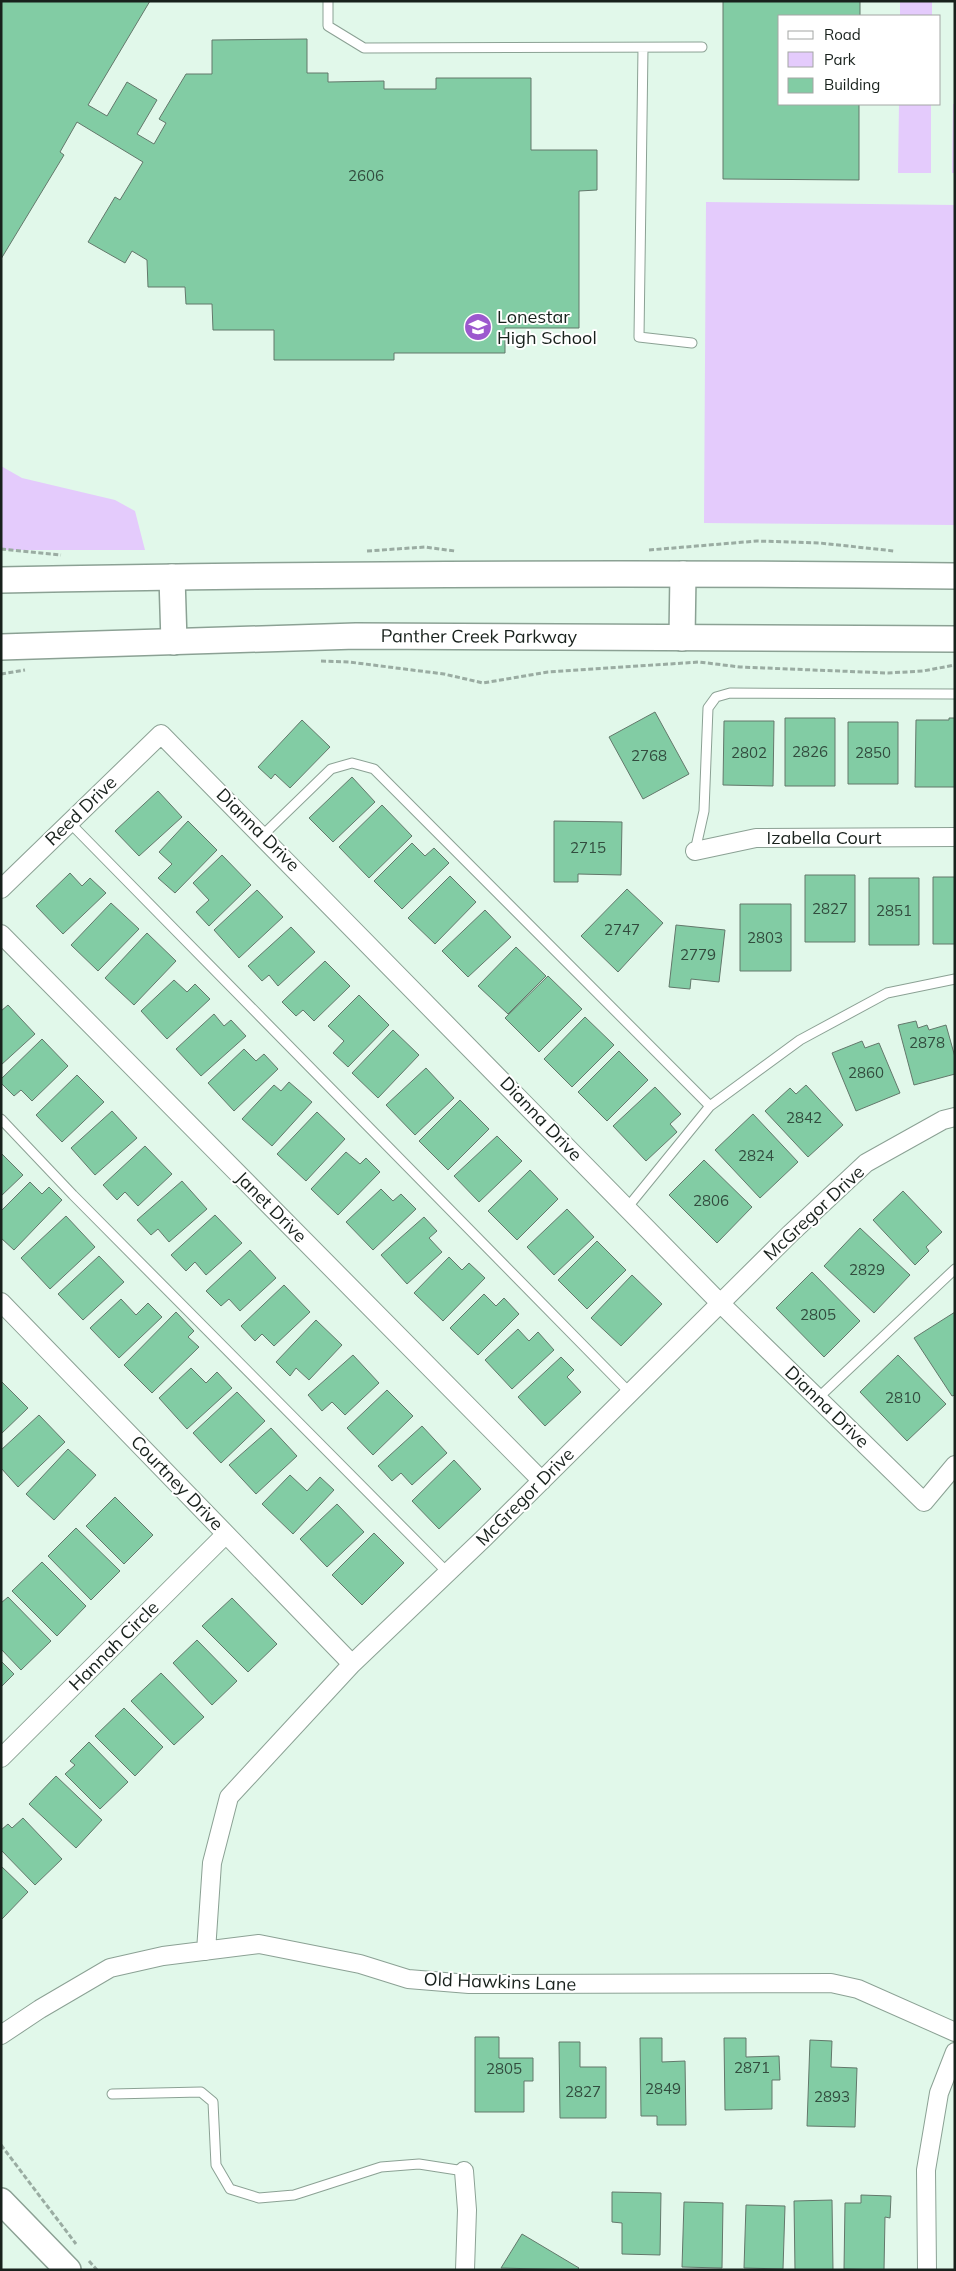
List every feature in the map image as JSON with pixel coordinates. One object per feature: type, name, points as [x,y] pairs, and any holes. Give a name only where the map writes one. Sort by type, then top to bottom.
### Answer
[{"type":"main road","points":[[1,580],[683,574],[955,576]]},
{"type":"main road","points":[[682,638],[683,574]]},
{"type":"main road","points":[[172,577],[174,642]]},
{"type":"main road","name":"Panther Creek Parkway","points":[[1,647],[356,636],[955,639]]},
{"type":"main road","points":[[1,2201],[78,2259]]},
{"type":"street","name":"Reed Drive","points":[[1,889],[162,734]]},
{"type":"street","name":"Dianna Drive","points":[[162,734],[720,1303],[924,1502],[955,1465]]},
{"type":"street","name":"Izabella Court","points":[[695,851],[756,838],[955,838]]},
{"type":"street","name":"Janet Drive","points":[[1,934],[542,1481]]},
{"type":"street","name":"McGregor Drive","points":[[206,1951],[212,1863],[229,1797],[352,1664],[542,1481],[790,1234],[866,1163],[943,1120],[955,1117]]},
{"type":"street","name":"Courtney Drive","points":[[1,1302],[352,1664]]},
{"type":"street","name":"Hannah Circle","points":[[1,1758],[226,1534]]},
{"type":"street","name":"Old Hawkins Lane","points":[[1,2035],[40,2009],[110,1968],[163,1956],[259,1944],[360,1964],[408,1980],[469,1984],[831,1983],[858,1989],[955,2032]]},
{"type":"street","points":[[927,2270],[926,2170],[939,2093],[955,2052]]},
{"type":"street","points":[[464,2171],[467,2210],[465,2270]]},
{"type":"lane","points":[[328,1],[328,26],[364,48],[702,47]]},
{"type":"lane","points":[[643,48],[639,337],[692,343]]},
{"type":"lane","points":[[695,851],[704,811],[708,708],[716,697],[730,693],[955,694]]},
{"type":"lane","points":[[263,835],[331,769],[352,763],[374,769],[710,1106]]},
{"type":"lane","points":[[70,823],[630,1393]]},
{"type":"lane","points":[[627,1208],[710,1106],[800,1040],[887,993],[955,978]]},
{"type":"lane","points":[[1,1119],[73,1195],[448,1573]]},
{"type":"lane","points":[[818,1398],[955,1269]]},
{"type":"lane","points":[[112,2094],[201,2092],[213,2102],[216,2165],[230,2189],[259,2198],[294,2195],[381,2167],[419,2164],[464,2171]]},
{"type":"path","points":[[320,661],[349,662],[444,674],[483,684],[548,672],[699,662],[740,667],[888,673],[923,671],[955,665]]},
{"type":"path","points":[[1,674],[30,669]]},
{"type":"path","points":[[1,2145],[78,2259],[97,2270]]},
{"type":"green space","points":[[900,1],[932,1],[932,15],[900,15]]},
{"type":"green space","points":[[953,104],[955,104],[955,173],[952,173]]},
{"type":"green space","points":[[899,105],[931,105],[931,173],[898,173]]},
{"type":"green space","points":[[706,202],[955,205],[955,525],[704,523]]},
{"type":"green space","points":[[1,466],[22,478],[115,500],[135,511],[145,550],[1,550]]},
{"type":"building","points":[[1,1],[150,1],[88,105],[107,116],[127,82],[157,100],[137,134],[154,144],[166,123],[159,119],[186,74],[212,74],[212,40],[307,39],[307,73],[328,73],[328,82],[384,81],[384,89],[436,89],[436,78],[531,78],[531,150],[597,150],[597,190],[579,191],[579,328],[505,328],[505,353],[394,353],[394,360],[274,360],[274,330],[213,330],[212,304],[186,304],[185,287],[148,287],[147,260],[132,251],[125,263],[88,242],[115,197],[120,200],[143,162],[77,122],[60,152],[64,155],[1,259]]},
{"type":"building","points":[[723,1],[860,1],[860,15],[778,15],[778,105],[859,105],[859,180],[723,179]]},
{"type":"building","points":[[655,712],[689,774],[643,799],[609,737]]},
{"type":"building","points":[[785,718],[835,718],[835,786],[785,786]]},
{"type":"building","points":[[949,718],[955,718],[955,787],[915,787],[916,720],[949,720]]},
{"type":"building","points":[[302,720],[330,747],[290,788],[275,774],[271,779],[258,767]]},
{"type":"building","points":[[724,721],[774,721],[773,786],[723,785]]},
{"type":"building","points":[[848,722],[898,722],[898,784],[848,784]]},
{"type":"building","points":[[352,777],[375,802],[333,842],[309,818]]},
{"type":"building","points":[[158,791],[182,817],[139,856],[115,831]]},
{"type":"building","points":[[382,805],[412,836],[369,878],[339,847]]},
{"type":"building","points":[[188,821],[217,850],[175,893],[158,878],[172,864],[159,852]]},
{"type":"building","points":[[554,821],[622,822],[621,875],[578,874],[578,882],[554,882]]},
{"type":"building","points":[[412,843],[425,856],[434,848],[449,863],[402,909],[374,881]]},
{"type":"building","points":[[222,855],[251,885],[209,926],[196,912],[209,900],[193,883]]},
{"type":"building","points":[[70,873],[82,886],[90,878],[106,893],[63,934],[36,906]]},
{"type":"building","points":[[805,875],[855,875],[855,942],[805,942]]},
{"type":"building","points":[[450,876],[476,902],[435,944],[408,918]]},
{"type":"building","points":[[933,877],[955,877],[955,944],[933,944]]},
{"type":"building","points":[[869,878],[919,878],[919,945],[869,945]]},
{"type":"building","points":[[627,889],[663,923],[618,972],[581,936]]},
{"type":"building","points":[[257,890],[283,917],[239,958],[214,930]]},
{"type":"building","points":[[111,903],[139,929],[98,971],[71,945]]},
{"type":"building","points":[[740,904],[791,904],[791,971],[740,971]]},
{"type":"building","points":[[485,910],[511,937],[468,977],[442,951]]},
{"type":"building","points":[[676,925],[725,930],[719,982],[691,979],[690,989],[669,987]]},
{"type":"building","points":[[291,927],[315,952],[278,986],[269,975],[262,981],[248,966]]},
{"type":"building","points":[[147,933],[176,961],[134,1005],[105,978]]},
{"type":"building","points":[[516,947],[546,976],[508,1014],[478,986]]},
{"type":"building","points":[[325,961],[350,986],[314,1021],[303,1010],[296,1016],[282,1002]]},
{"type":"building","points":[[548,976],[582,1009],[539,1052],[505,1018]]},
{"type":"building","points":[[174,980],[187,992],[195,984],[210,999],[167,1039],[141,1011]]},
{"type":"building","points":[[359,995],[389,1025],[348,1067],[333,1053],[344,1041],[328,1026]]},
{"type":"building","points":[[8,1005],[35,1034],[1,1065],[1,1011]]},
{"type":"building","points":[[214,1014],[224,1026],[231,1020],[246,1036],[201,1076],[176,1049]]},
{"type":"building","points":[[585,1017],[614,1045],[572,1087],[544,1059]]},
{"type":"building","points":[[916,1021],[918,1028],[927,1025],[929,1030],[946,1025],[955,1057],[955,1074],[914,1085],[898,1025]]},
{"type":"building","points":[[393,1030],[419,1055],[378,1098],[352,1073]]},
{"type":"building","points":[[42,1039],[68,1066],[32,1101],[21,1090],[14,1096],[1,1083],[1,1079]]},
{"type":"building","points":[[862,1041],[865,1048],[879,1043],[900,1093],[856,1111],[832,1053]]},
{"type":"building","points":[[244,1049],[256,1061],[264,1054],[278,1069],[234,1111],[208,1083]]},
{"type":"building","points":[[619,1051],[648,1080],[607,1121],[578,1092]]},
{"type":"building","points":[[426,1068],[454,1098],[415,1135],[386,1105]]},
{"type":"building","points":[[77,1075],[104,1102],[62,1142],[36,1115]]},
{"type":"building","points":[[289,1082],[312,1102],[272,1146],[242,1119],[274,1085],[281,1091]]},
{"type":"building","points":[[806,1085],[843,1125],[808,1157],[765,1111],[790,1088],[796,1094]]},
{"type":"building","points":[[655,1087],[681,1114],[670,1124],[677,1132],[646,1161],[613,1126]]},
{"type":"building","points":[[460,1100],[489,1129],[448,1170],[419,1141]]},
{"type":"building","points":[[112,1111],[137,1138],[95,1175],[71,1148]]},
{"type":"building","points":[[317,1112],[345,1139],[306,1181],[277,1154]]},
{"type":"building","points":[[753,1114],[798,1162],[760,1198],[715,1150]]},
{"type":"building","points":[[497,1136],[522,1161],[479,1202],[454,1176]]},
{"type":"building","points":[[145,1146],[172,1174],[138,1206],[125,1192],[117,1200],[103,1185]]},
{"type":"building","points":[[346,1152],[360,1164],[366,1158],[380,1172],[338,1215],[311,1189]]},
{"type":"building","points":[[1,1153],[23,1175],[1,1196]]},
{"type":"building","points":[[704,1160],[752,1207],[717,1243],[669,1195]]},
{"type":"building","points":[[530,1170],[558,1199],[517,1240],[488,1211]]},
{"type":"building","points":[[182,1181],[207,1209],[169,1242],[158,1229],[151,1235],[137,1220]]},
{"type":"building","points":[[30,1182],[42,1194],[49,1187],[62,1200],[14,1250],[1,1238],[1,1211]]},
{"type":"building","points":[[381,1189],[393,1201],[401,1194],[416,1209],[373,1250],[346,1222]]},
{"type":"building","points":[[903,1191],[942,1232],[926,1247],[929,1251],[915,1265],[873,1220]]},
{"type":"building","points":[[567,1209],[594,1237],[554,1275],[527,1247]]},
{"type":"building","points":[[215,1215],[242,1243],[206,1275],[195,1262],[186,1271],[171,1255]]},
{"type":"building","points":[[66,1216],[95,1247],[50,1289],[21,1258]]},
{"type":"building","points":[[424,1217],[437,1231],[429,1238],[442,1252],[407,1284],[381,1255]]},
{"type":"building","points":[[860,1228],[910,1275],[874,1313],[824,1266]]},
{"type":"building","points":[[597,1241],[626,1270],[587,1309],[558,1280]]},
{"type":"building","points":[[250,1250],[276,1278],[240,1311],[229,1299],[221,1306],[206,1291]]},
{"type":"building","points":[[99,1256],[124,1282],[83,1320],[58,1294]]},
{"type":"building","points":[[449,1257],[462,1270],[469,1263],[485,1278],[443,1321],[414,1293]]},
{"type":"building","points":[[812,1272],[860,1321],[824,1357],[776,1308]]},
{"type":"building","points":[[632,1275],[662,1304],[621,1346],[591,1318]]},
{"type":"building","points":[[284,1285],[310,1312],[274,1346],[262,1334],[255,1341],[241,1326]]},
{"type":"building","points":[[484,1294],[496,1306],[504,1298],[519,1314],[478,1355],[450,1328]]},
{"type":"building","points":[[121,1299],[136,1315],[148,1303],[162,1317],[119,1358],[90,1328]]},
{"type":"building","points":[[176,1312],[194,1331],[188,1337],[199,1347],[152,1393],[124,1365]]},
{"type":"building","points":[[955,1312],[955,1395],[952,1396],[914,1338]]},
{"type":"building","points":[[316,1320],[342,1345],[309,1380],[296,1368],[290,1376],[276,1362]]},
{"type":"building","points":[[518,1329],[529,1341],[538,1332],[554,1350],[512,1389],[485,1360]]},
{"type":"building","points":[[353,1355],[379,1383],[345,1415],[332,1402],[322,1411],[308,1395]]},
{"type":"building","points":[[898,1355],[946,1404],[907,1441],[860,1392]]},
{"type":"building","points":[[561,1357],[574,1370],[567,1377],[581,1392],[545,1426],[518,1397]]},
{"type":"building","points":[[191,1368],[206,1383],[217,1372],[232,1388],[187,1429],[159,1398]]},
{"type":"building","points":[[1,1381],[28,1408],[1,1434]]},
{"type":"building","points":[[387,1390],[413,1416],[373,1455],[347,1428]]},
{"type":"building","points":[[237,1392],[265,1421],[221,1463],[193,1433]]},
{"type":"building","points":[[39,1415],[65,1442],[18,1487],[1,1468],[1,1450]]},
{"type":"building","points":[[422,1426],[447,1453],[412,1485],[401,1473],[392,1481],[378,1466]]},
{"type":"building","points":[[271,1428],[297,1456],[256,1494],[229,1465]]},
{"type":"building","points":[[68,1449],[96,1475],[54,1520],[26,1494]]},
{"type":"building","points":[[454,1460],[481,1489],[439,1529],[412,1501]]},
{"type":"building","points":[[290,1475],[307,1491],[320,1477],[334,1490],[293,1534],[262,1504]]},
{"type":"building","points":[[115,1497],[153,1535],[124,1564],[86,1526]]},
{"type":"building","points":[[337,1504],[364,1532],[327,1567],[300,1539]]},
{"type":"building","points":[[76,1528],[120,1571],[91,1600],[48,1556]]},
{"type":"building","points":[[374,1533],[404,1563],[362,1605],[332,1575]]},
{"type":"building","points":[[42,1562],[86,1606],[57,1636],[12,1591]]},
{"type":"building","points":[[8,1597],[51,1641],[21,1670],[1,1649],[1,1603]]},
{"type":"building","points":[[232,1598],[277,1644],[248,1672],[202,1626]]},
{"type":"building","points":[[197,1640],[237,1681],[212,1705],[173,1663]]},
{"type":"building","points":[[1,1661],[14,1674],[1,1687]]},
{"type":"building","points":[[161,1673],[204,1717],[174,1745],[131,1701]]},
{"type":"building","points":[[124,1708],[163,1747],[135,1776],[95,1736]]},
{"type":"building","points":[[89,1742],[128,1782],[100,1809],[65,1774],[75,1765],[70,1761]]},
{"type":"building","points":[[56,1776],[102,1820],[76,1848],[29,1804]]},
{"type":"building","points":[[23,1818],[62,1859],[35,1885],[1,1850],[1,1830],[8,1824],[12,1828]]},
{"type":"building","points":[[1,1866],[28,1892],[2,1919],[1,1918]]},
{"type":"building","points":[[475,2037],[499,2037],[499,2058],[533,2058],[533,2081],[524,2081],[524,2112],[475,2112]]},
{"type":"building","points":[[640,2038],[662,2038],[662,2062],[685,2061],[686,2125],[657,2125],[657,2116],[641,2116]]},
{"type":"building","points":[[724,2038],[746,2038],[746,2057],[779,2056],[780,2080],[772,2080],[772,2109],[725,2110]]},
{"type":"building","points":[[810,2040],[832,2041],[831,2067],[857,2068],[855,2127],[807,2126]]},
{"type":"building","points":[[559,2042],[580,2042],[580,2067],[606,2067],[606,2118],[560,2118]]},
{"type":"building","points":[[612,2192],[661,2193],[660,2255],[622,2254],[622,2223],[612,2222]]},
{"type":"building","points":[[861,2195],[891,2196],[890,2218],[885,2217],[884,2270],[844,2269],[845,2203],[861,2203]]},
{"type":"building","points":[[832,2200],[833,2270],[795,2270],[794,2201]]},
{"type":"building","points":[[684,2202],[723,2203],[722,2268],[682,2267]]},
{"type":"building","points":[[746,2205],[785,2206],[783,2269],[744,2268]]},
{"type":"building","points":[[522,2234],[579,2268],[577,2270],[501,2268]]},
{"type":"place","name":"Lonestar High School","points":[[478,327]]}]
